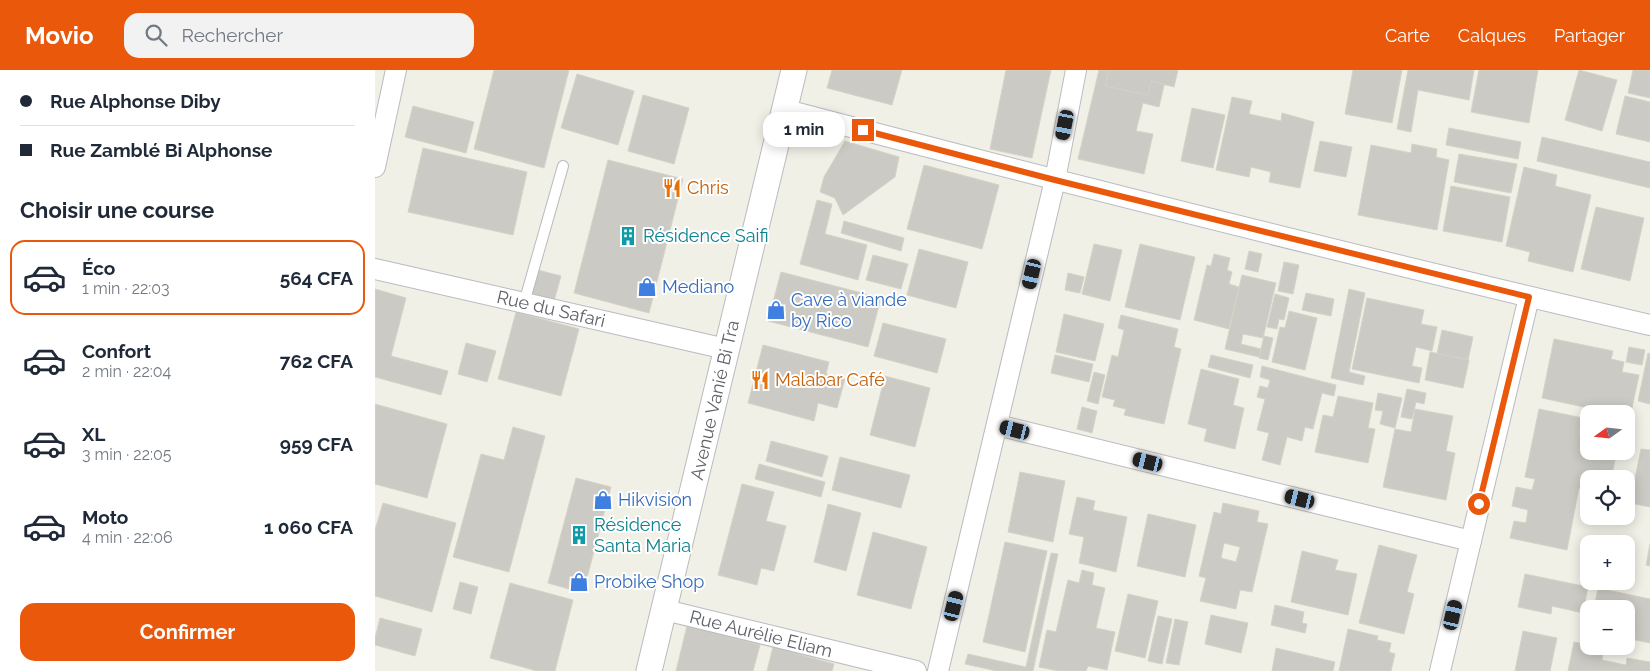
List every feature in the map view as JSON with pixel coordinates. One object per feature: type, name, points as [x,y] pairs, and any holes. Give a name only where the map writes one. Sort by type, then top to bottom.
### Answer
[{"type":"street","points":[[375,167],[396,70]]},
{"type":"street","name":"Avenue Vanié Bi Tra","points":[[649,671],[795,70]]},
{"type":"street","points":[[938,671],[1055,180],[1076,70]]},
{"type":"street","points":[[786,110],[1055,180],[1650,325]]},
{"type":"street","name":"Rue du Safari","points":[[375,269],[726,349]]},
{"type":"street","points":[[1440,671],[1529,297]]},
{"type":"street","points":[[997,425],[1471,541]]},
{"type":"street","name":"Rue Aurélie Eliam","points":[[665,610],[916,671]]},
{"type":"lane","points":[[524,303],[563,166]]},
{"type":"building","points":[[494,70],[569,70],[544,168],[474,149]]},
{"type":"building","points":[[832,70],[902,70],[892,105],[827,88]]},
{"type":"building","points":[[1006,70],[1051,70],[1032,158],[990,149]]},
{"type":"building","points":[[1099,70],[1139,70],[1166,77],[1159,107],[1143,103],[1136,131],[1153,134],[1144,174],[1078,159]]},
{"type":"building","points":[[1109,70],[1178,70],[1174,87],[1151,81],[1148,95],[1105,86]]},
{"type":"building","points":[[1353,70],[1402,70],[1392,123],[1345,114]]},
{"type":"building","points":[[1408,70],[1474,70],[1469,100],[1418,90],[1411,132],[1397,129]]},
{"type":"building","points":[[1479,70],[1538,70],[1529,123],[1471,112]]},
{"type":"building","points":[[1579,70],[1617,80],[1602,131],[1565,120]]},
{"type":"building","points":[[1633,70],[1650,70],[1650,98],[1628,93]]},
{"type":"building","points":[[577,74],[634,91],[618,145],[561,128]]},
{"type":"building","points":[[643,95],[689,108],[674,164],[628,151]]},
{"type":"building","points":[[1625,96],[1650,102],[1650,142],[1616,134]]},
{"type":"building","points":[[1232,97],[1252,101],[1249,114],[1281,121],[1282,113],[1314,122],[1300,188],[1269,182],[1271,172],[1251,167],[1249,177],[1216,170]]},
{"type":"building","points":[[413,106],[474,122],[466,153],[405,137]]},
{"type":"building","points":[[1192,108],[1225,115],[1213,168],[1181,161]]},
{"type":"building","points":[[1449,128],[1521,142],[1518,159],[1446,145]]},
{"type":"building","points":[[1542,137],[1650,162],[1650,188],[1537,161]]},
{"type":"building","points":[[845,141],[899,157],[895,177],[843,215],[835,198],[820,192],[824,177]]},
{"type":"building","points":[[1320,141],[1352,147],[1346,177],[1314,171]]},
{"type":"building","points":[[1412,144],[1437,149],[1436,157],[1449,160],[1437,230],[1358,215],[1371,145],[1411,153]]},
{"type":"building","points":[[423,148],[527,172],[513,235],[408,212]]},
{"type":"building","points":[[1459,154],[1517,164],[1511,193],[1454,182]]},
{"type":"building","name":"Résidence Saifi","points":[[608,160],[683,179],[649,313],[574,293]]},
{"type":"building","points":[[924,165],[999,185],[982,249],[907,229]]},
{"type":"building","points":[[1524,167],[1557,175],[1555,186],[1591,195],[1573,272],[1528,261],[1530,252],[1506,246]]},
{"type":"building","points":[[1451,186],[1510,197],[1502,242],[1443,231]]},
{"type":"building","points":[[817,200],[832,204],[825,234],[867,245],[858,280],[800,264]]},
{"type":"building","points":[[1596,207],[1644,218],[1630,281],[1581,269]]},
{"type":"building","points":[[844,221],[904,238],[901,251],[841,233]]},
{"type":"building","points":[[1094,244],[1122,250],[1110,301],[1082,294]]},
{"type":"building","points":[[1140,244],[1195,257],[1180,320],[1125,307]]},
{"type":"building","points":[[919,249],[968,262],[956,308],[907,295]]},
{"type":"building","points":[[1249,251],[1262,254],[1258,272],[1245,269]]},
{"type":"building","points":[[1214,254],[1230,258],[1227,270],[1232,272],[1229,284],[1239,287],[1229,329],[1194,320],[1207,265],[1211,266]]},
{"type":"building","points":[[873,255],[908,264],[901,289],[866,280]]},
{"type":"building","points":[[1284,262],[1299,265],[1293,294],[1278,291]]},
{"type":"building","points":[[534,269],[561,276],[554,301],[528,294]]},
{"type":"building","points":[[781,272],[881,298],[868,347],[768,321]]},
{"type":"building","points":[[1068,273],[1084,277],[1080,293],[1065,290]]},
{"type":"building","points":[[1242,275],[1276,283],[1263,338],[1243,334],[1241,344],[1261,349],[1259,357],[1225,349]]},
{"type":"building","points":[[375,289],[406,298],[391,356],[448,371],[441,395],[375,377]]},
{"type":"building","points":[[1349,289],[1365,293],[1349,372],[1365,376],[1363,385],[1331,378]]},
{"type":"building","points":[[1306,293],[1334,299],[1331,316],[1302,310]]},
{"type":"building","points":[[1275,294],[1289,298],[1284,320],[1279,319],[1277,329],[1267,327]]},
{"type":"building","points":[[1367,298],[1424,310],[1421,324],[1437,327],[1432,351],[1416,347],[1412,366],[1422,368],[1419,383],[1352,369]]},
{"type":"building","points":[[1289,311],[1317,318],[1305,370],[1272,362],[1280,327],[1285,328]]},
{"type":"building","points":[[516,312],[579,329],[561,396],[498,379]]},
{"type":"building","points":[[1064,314],[1104,324],[1095,361],[1056,352]]},
{"type":"building","points":[[1121,315],[1178,329],[1174,347],[1181,349],[1164,424],[1124,415],[1126,409],[1113,406],[1115,400],[1102,397],[1112,355],[1118,357],[1124,330],[1118,328]]},
{"type":"building","points":[[883,323],[946,339],[937,373],[874,356]]},
{"type":"building","points":[[1442,330],[1473,337],[1468,360],[1437,354]]},
{"type":"building","points":[[1264,336],[1273,338],[1268,360],[1259,358]]},
{"type":"building","points":[[1554,339],[1613,351],[1611,359],[1624,362],[1622,372],[1639,375],[1633,405],[1580,406],[1542,398]]},
{"type":"building","points":[[466,343],[496,351],[487,382],[458,374]]},
{"type":"building","points":[[763,345],[829,362],[826,374],[845,379],[837,408],[818,403],[814,421],[748,403]]},
{"type":"building","points":[[1629,347],[1645,350],[1642,365],[1626,362]]},
{"type":"building","points":[[1430,352],[1469,360],[1463,388],[1425,380]]},
{"type":"building","points":[[1648,353],[1650,354],[1650,404],[1638,401]]},
{"type":"building","points":[[1055,355],[1093,364],[1089,382],[1051,373]]},
{"type":"building","points":[[1211,355],[1253,365],[1250,378],[1208,367]]},
{"type":"building","points":[[1262,366],[1336,385],[1334,396],[1322,393],[1313,429],[1305,427],[1302,441],[1287,437],[1280,465],[1262,460],[1269,433],[1257,430],[1265,399],[1257,397],[1260,386],[1268,388],[1270,380],[1260,377]]},
{"type":"building","points":[[1201,369],[1239,379],[1233,405],[1244,408],[1235,449],[1204,441],[1207,429],[1188,424]]},
{"type":"building","points":[[1094,372],[1105,375],[1098,404],[1087,401]]},
{"type":"building","points":[[885,376],[930,388],[915,447],[870,435]]},
{"type":"building","points":[[1407,389],[1426,393],[1424,404],[1416,402],[1412,419],[1401,417]]},
{"type":"building","points":[[1378,393],[1402,398],[1395,428],[1380,424],[1383,411],[1375,410]]},
{"type":"building","points":[[1338,396],[1373,403],[1368,428],[1375,429],[1368,463],[1315,452],[1323,415],[1333,417]]},
{"type":"building","points":[[375,404],[447,424],[427,498],[375,484]]},
{"type":"building","points":[[1082,407],[1097,411],[1092,433],[1077,429]]},
{"type":"building","points":[[1415,409],[1453,416],[1446,451],[1455,453],[1446,500],[1383,487],[1395,429],[1411,432]]},
{"type":"building","points":[[1539,409],[1580,417],[1580,460],[1615,460],[1613,470],[1580,470],[1580,488],[1567,550],[1510,538],[1514,521],[1526,523],[1528,510],[1512,506],[1516,487],[1532,490],[1535,479],[1525,477]]},
{"type":"building","points":[[513,427],[545,436],[509,572],[453,557],[481,454],[504,460]]},
{"type":"building","points":[[771,441],[828,456],[822,477],[766,461]]},
{"type":"building","points":[[1641,449],[1650,450],[1650,507],[1635,504],[1635,478]]},
{"type":"building","points":[[840,457],[910,475],[901,508],[832,490]]},
{"type":"building","points":[[759,464],[825,482],[821,497],[755,479]]},
{"type":"building","points":[[1020,472],[1065,481],[1053,542],[1008,532]]},
{"type":"building","name":"Résidence Santa Maria","points":[[576,478],[611,487],[583,593],[548,583]]},
{"type":"building","points":[[742,484],[774,492],[766,521],[786,526],[774,571],[761,568],[757,585],[718,575]]},
{"type":"building","points":[[1077,497],[1095,501],[1093,510],[1127,517],[1116,572],[1079,563],[1084,537],[1069,534]]},
{"type":"building","points":[[383,503],[456,523],[432,612],[375,596],[375,530]]},
{"type":"building","points":[[1223,503],[1259,511],[1257,522],[1268,524],[1252,592],[1240,590],[1236,609],[1200,601],[1206,578],[1199,576],[1214,512],[1221,514]],"holes":[[[1224,543],[1240,547],[1236,562],[1221,558]]]},
{"type":"building","points":[[828,504],[861,513],[846,571],[814,562]]},
{"type":"building","points":[[1148,514],[1196,525],[1185,577],[1137,566]]},
{"type":"building","points":[[873,532],[927,547],[911,609],[857,595]]},
{"type":"building","points":[[1005,542],[1047,551],[1025,652],[983,642]]},
{"type":"building","points":[[1650,544],[1650,566],[1646,565]]},
{"type":"building","points":[[1379,545],[1417,555],[1407,592],[1414,594],[1404,634],[1359,623]]},
{"type":"building","points":[[1302,551],[1338,560],[1335,570],[1357,574],[1348,615],[1291,602]]},
{"type":"building","points":[[1051,553],[1058,554],[1033,671],[997,671],[965,664],[968,654],[1026,667]]},
{"type":"building","points":[[1082,570],[1094,573],[1092,585],[1105,588],[1096,628],[1115,632],[1107,670],[1088,666],[1086,671],[1059,671],[1039,667],[1047,630],[1056,632],[1068,580],[1079,583]]},
{"type":"building","points":[[1525,574],[1580,585],[1580,590],[1587,590],[1586,600],[1580,600],[1580,612],[1552,606],[1551,614],[1518,607]]},
{"type":"building","points":[[460,582],[478,587],[471,614],[453,609]]},
{"type":"building","points":[[510,583],[573,600],[555,671],[537,671],[490,658]]},
{"type":"building","points":[[1598,590],[1607,590],[1650,599],[1650,643],[1635,640],[1635,600],[1596,600]]},
{"type":"building","points":[[1128,594],[1158,601],[1145,658],[1115,651]]},
{"type":"building","points":[[1275,605],[1304,612],[1302,623],[1307,624],[1305,633],[1271,625]]},
{"type":"building","points":[[1211,615],[1248,623],[1241,653],[1205,644]]},
{"type":"building","points":[[1158,616],[1172,619],[1162,664],[1148,661]]},
{"type":"building","points":[[380,618],[422,629],[415,656],[375,645]]},
{"type":"building","points":[[1175,619],[1188,622],[1179,665],[1166,663]]},
{"type":"building","points":[[687,626],[760,645],[753,671],[676,671]]},
{"type":"building","points":[[1348,629],[1378,636],[1377,640],[1391,643],[1389,652],[1395,654],[1391,671],[1339,671]]},
{"type":"building","points":[[1523,631],[1557,638],[1550,671],[1515,671]]},
{"type":"building","points":[[1574,642],[1580,643],[1580,655],[1603,655],[1602,660],[1626,665],[1627,658],[1650,662],[1650,671],[1568,671]]},
{"type":"building","points":[[773,647],[834,664],[832,671],[767,671]]},
{"type":"building","points":[[1276,648],[1335,662],[1333,671],[1272,671]]},
{"type":"place","name":"Chris","points":[[672,188]]},
{"type":"place","name":"Résidence Saifi","points":[[628,236]]},
{"type":"place","name":"Mediano","points":[[647,287]]},
{"type":"place","name":"Cave à viande by Rico","points":[[776,310]]},
{"type":"place","name":"Malabar Café","points":[[760,380]]},
{"type":"place","name":"Hikvision","points":[[603,500]]},
{"type":"place","name":"Résidence Santa Maria","points":[[579,535]]},
{"type":"place","name":"Probike Shop","points":[[579,582]]},
{"type":"route","points":[[863,130],[1055,180],[1529,297],[1479,504]]}]
